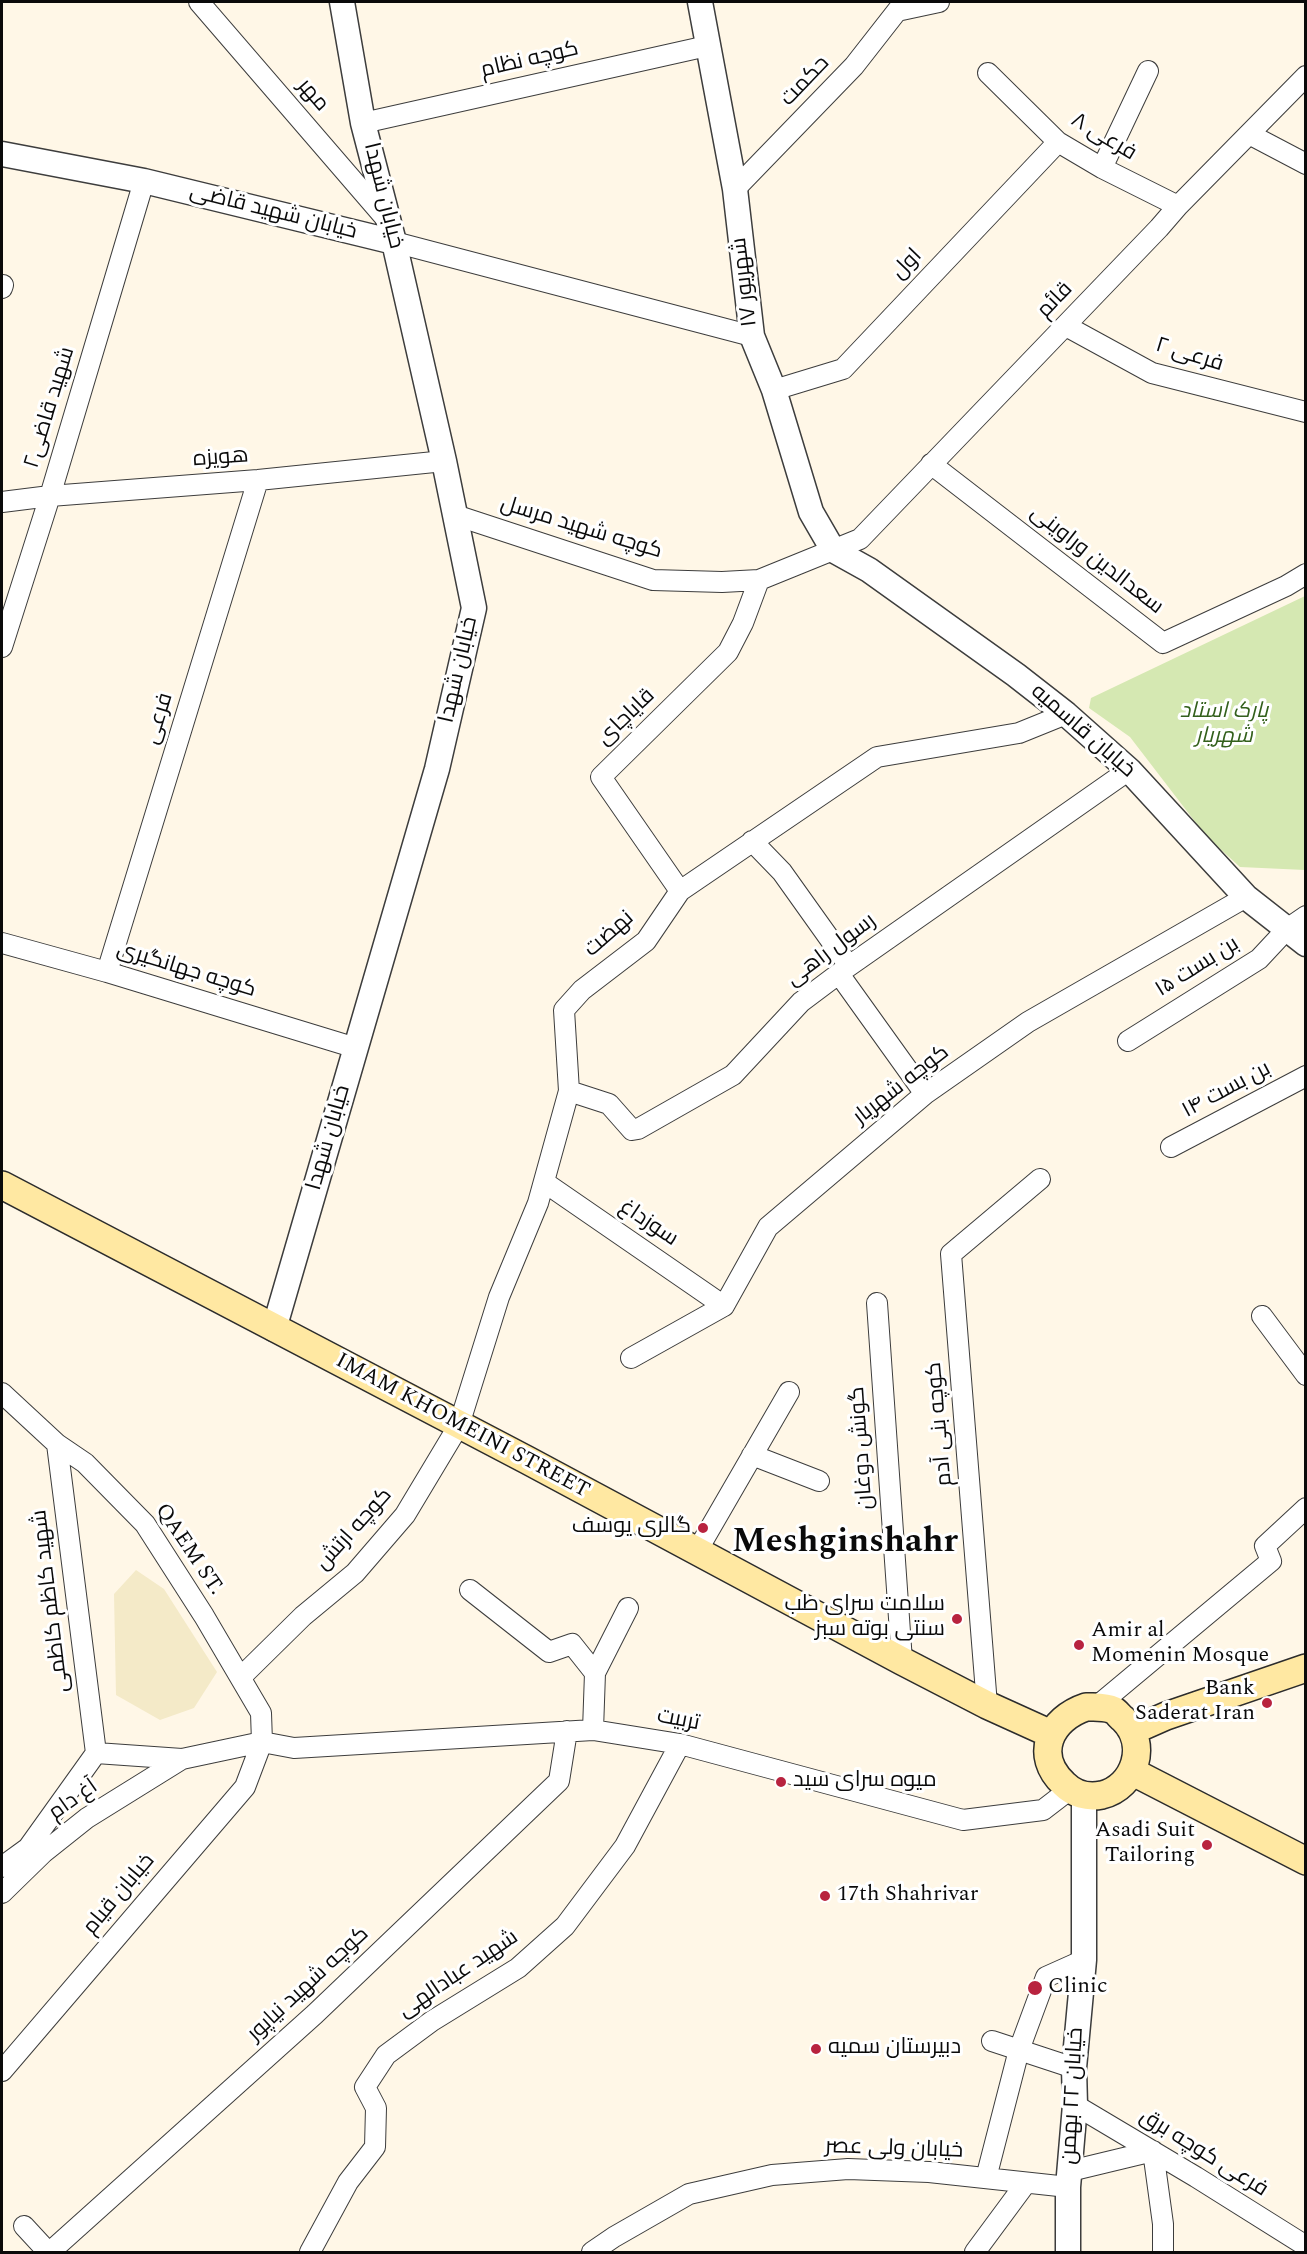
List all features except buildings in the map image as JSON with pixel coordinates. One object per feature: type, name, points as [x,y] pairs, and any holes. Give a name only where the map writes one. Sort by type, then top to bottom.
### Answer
[{"type":"main road","name":"IMAM KHOMEINI STREET","points":[[2,1185],[902,1661],[987,1705],[1052,1734]]},
{"type":"main road","points":[[1132,1731],[1166,1716],[1305,1668]]},
{"type":"main road","points":[[1086,1707],[1114,1710],[1132,1731],[1137,1758],[1132,1772],[1123,1784],[1110,1793],[1095,1796],[1077,1792],[1055,1776],[1050,1764],[1048,1749],[1052,1734],[1059,1722],[1071,1712],[1086,1707]]},
{"type":"main road","points":[[1132,1772],[1305,1861]]},
{"type":"street","name":"مهر","points":[[199,2],[391,232]]},
{"type":"street","name":"خیابان شهدا","points":[[274,1329],[437,769],[474,608],[444,461],[391,232],[363,123],[342,2]]},
{"type":"street","name":"۱۷ شهریور","points":[[700,2],[735,189],[752,336],[774,390],[811,512],[833,550]]},
{"type":"street","points":[[901,6],[939,2]]},
{"type":"street","name":"حکمت","points":[[735,189],[854,66],[901,6]]},
{"type":"street","name":"کوچه نظام","points":[[363,123],[707,46]]},
{"type":"street","points":[[1102,168],[1148,71]]},
{"type":"street","name":"فرعی ۸","points":[[988,72],[1058,142],[1102,168],[1178,206]]},
{"type":"street","name":"قائم","points":[[833,550],[860,539],[1305,76]]},
{"type":"street","points":[[1249,134],[1305,164]]},
{"type":"street","name":"اول","points":[[774,390],[843,369],[1058,142]]},
{"type":"street","name":"خیابان شهید قاضی","points":[[2,154],[391,232],[752,336]]},
{"type":"street","name":"شهید قاضی۲","points":[[2,647],[50,496],[144,182]]},
{"type":"street","name":"فرعی ۲","points":[[1066,326],[1152,373],[1305,412]]},
{"type":"street","name":"هویزه","points":[[2,502],[444,461]]},
{"type":"street","name":"سعدالدین وراوینی","points":[[931,464],[1163,643],[1286,586],[1305,574]]},
{"type":"street","name":"فرعی","points":[[107,972],[258,480]]},
{"type":"street","name":"کوچه شهید مرسل","points":[[455,515],[653,580],[722,582],[759,580],[833,550]]},
{"type":"street","name":"خیابان قاسمیه","points":[[833,550],[869,570],[1016,675],[1066,714],[1130,770],[1246,897],[1299,930]]},
{"type":"street","name":"قایاچای","points":[[680,891],[601,777],[728,652],[743,623],[759,580]]},
{"type":"street","name":"نهضت","points":[[459,1425],[499,1297],[538,1203],[569,1091],[564,1010],[582,990],[646,941],[680,891],[877,758],[1019,733],[1066,714]]},
{"type":"street","name":"رسول راهی","points":[[569,1091],[609,1104],[632,1130],[638,1129],[733,1075],[801,1002],[1130,770]]},
{"type":"street","points":[[752,841],[782,872],[925,1094]]},
{"type":"street","name":"کوچه شهریار","points":[[724,1306],[768,1227],[925,1094],[1028,1022],[1246,897]]},
{"type":"street","name":"بن بست ۱۵","points":[[1128,1041],[1258,959],[1299,930]]},
{"type":"street","name":"کوچه جهانگیری","points":[[2,944],[107,972],[356,1048]]},
{"type":"street","name":"بن بست ۱۴","points":[[1171,1148],[1305,1076]]},
{"type":"street","name":"کوچه بنی آدم","points":[[987,1705],[951,1254],[1040,1179]]},
{"type":"street","name":"سوزداغ","points":[[544,1182],[724,1306]]},
{"type":"street","name":"گونش دوغان","points":[[877,1303],[902,1661]]},
{"type":"street","points":[[631,1358],[724,1306]]},
{"type":"street","points":[[1262,1316],[1305,1375]]},
{"type":"street","points":[[697,1551],[789,1392]]},
{"type":"street","name":"QAEM ST.","points":[[2,1394],[57,1444],[85,1463],[145,1524],[261,1713],[262,1742]]},
{"type":"street","name":"کوچه ارتش","points":[[241,1677],[303,1616],[355,1573],[405,1515],[459,1425]]},
{"type":"street","name":"شهید کاظم کاظمی","points":[[57,1444],[96,1753]]},
{"type":"street","points":[[752,1455],[819,1481]]},
{"type":"street","points":[[1096,1707],[1271,1561],[1265,1546],[1305,1508]]},
{"type":"street","points":[[470,1590],[549,1652],[572,1644],[595,1673]]},
{"type":"street","points":[[593,1731],[595,1673],[628,1608]]},
{"type":"street","name":"کوچه شهید نیاپور","points":[[49,2253],[315,2014],[559,1781],[567,1731]]},
{"type":"street","name":"تربیت","points":[[262,1742],[294,1748],[593,1731],[680,1744],[963,1820],[1043,1810],[1077,1792]]},
{"type":"street","points":[[2,1867],[28,1848],[96,1753],[182,1759],[262,1742]]},
{"type":"street","name":"خیابان قیام","points":[[2,2072],[245,1787],[262,1742]]},
{"type":"street","name":"شهید عبادالهی","points":[[310,2253],[348,2182],[375,2147],[376,2108],[365,2087],[386,2055],[432,2021],[518,1968],[565,1926],[625,1846],[680,1744]]},
{"type":"street","name":"آغ دام","points":[[2,1893],[43,1853],[87,1818],[182,1759]]},
{"type":"street","name":"خیابان ۲۲ بهمن","points":[[1068,2253],[1069,2179],[1075,2105],[1074,2068],[1084,1960],[1077,1792]]},
{"type":"street","points":[[986,2178],[1019,2050],[1046,1977],[1084,1960]]},
{"type":"street","points":[[992,2041],[1074,2068]]},
{"type":"street","name":"فرعی کوچه برق","points":[[1075,2105],[1305,2246]]},
{"type":"street","points":[[1153,2151],[1163,2224],[1163,2253]]},
{"type":"street","name":"خیابان ولی عصر","points":[[592,2253],[614,2236],[689,2194],[772,2175],[848,2169],[929,2172],[1026,2183],[1069,2179],[1153,2151]]},
{"type":"street","points":[[975,2253],[1026,2183]]},
{"type":"street","points":[[24,2226],[49,2253]]},
{"type":"shaded area","points":[[136,1570],[164,1589],[217,1672],[194,1708],[160,1720],[116,1695],[114,1594]]},
{"type":"green space","name":"پارک استاد شهریار","points":[[1305,596],[1305,870],[1240,867],[1206,836],[1130,737],[1089,708],[1091,698]]},
{"type":"place","name":"گالری یوسف","points":[[703,1528]]},
{"type":"place","name":"سلامت سرای طب سنتی بوته سبز","points":[[957,1619]]},
{"type":"place","name":"Amir al Momenin Mosque","points":[[1079,1645]]},
{"type":"place","name":"Bank Saderat Iran","points":[[1267,1703]]},
{"type":"place","name":"میوه سرای سید","points":[[781,1782]]},
{"type":"place","name":"Asadi Suit Tailoring","points":[[1207,1845]]},
{"type":"place","name":"17th Shahrivar","points":[[825,1896]]},
{"type":"place","name":"Clinic","points":[[1035,1988]]},
{"type":"place","name":"دبیرستان سمیه","points":[[816,2049]]},
{"type":"district","name":"Meshginshahr","points":[[845,1544]]}]
